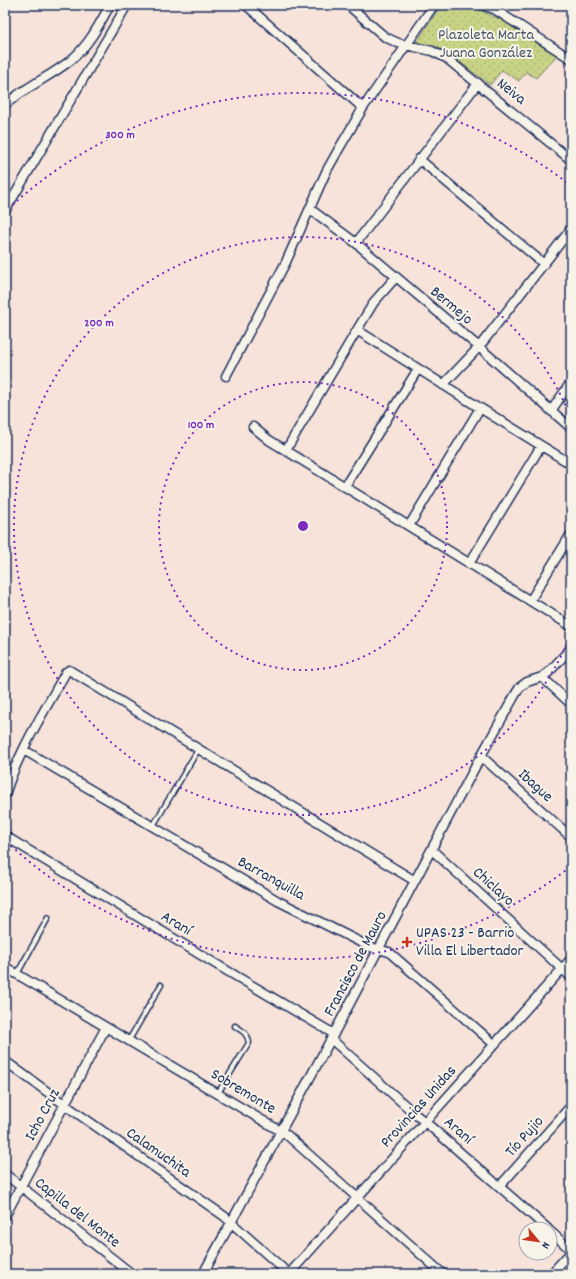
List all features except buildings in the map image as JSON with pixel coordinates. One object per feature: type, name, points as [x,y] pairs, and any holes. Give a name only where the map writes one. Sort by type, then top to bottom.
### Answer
[{"type":"street","points":[[5,105],[16,96],[58,70],[71,60],[90,39],[110,5]]},
{"type":"street","points":[[5,211],[127,5]]},
{"type":"street","points":[[246,5],[363,108]]},
{"type":"street","name":"Neiva","points":[[348,5],[385,37],[398,44],[432,51],[446,58],[571,160]]},
{"type":"street","points":[[226,376],[286,262],[326,172],[363,108],[434,5]]},
{"type":"street","points":[[482,5],[494,10],[570,56]]},
{"type":"street","points":[[356,243],[478,83]]},
{"type":"street","points":[[419,159],[544,264]]},
{"type":"street","name":"Bermejo","points":[[310,209],[356,243],[479,347],[571,428]]},
{"type":"street","points":[[444,384],[479,347],[571,229]]},
{"type":"street","points":[[286,450],[374,302],[396,277]]},
{"type":"street","points":[[357,330],[571,464]]},
{"type":"street","points":[[345,486],[418,369]]},
{"type":"street","points":[[551,411],[571,382]]},
{"type":"street","points":[[409,526],[480,408]]},
{"type":"street","points":[[253,427],[269,440],[571,626]]},
{"type":"street","points":[[469,564],[541,446]]},
{"type":"street","points":[[530,601],[571,534]]},
{"type":"street","points":[[571,648],[549,672],[542,677],[571,704]]},
{"type":"street","points":[[5,795],[9,782],[24,750],[66,672],[69,670],[415,881]]},
{"type":"street","name":"Francisco de Mauro","points":[[203,1274],[333,1037],[481,756],[520,687],[527,682],[542,677]]},
{"type":"street","name":"Barranquilla","points":[[24,750],[278,901],[370,947],[389,952],[494,1044]]},
{"type":"street","name":"Ibague","points":[[481,756],[571,837]]},
{"type":"street","name":"Araní","points":[[5,836],[333,1037],[424,1122],[539,1221]]},
{"type":"street","name":"Chiclayo","points":[[432,850],[571,977]]},
{"type":"street","name":"Provincias Unidas","points":[[289,1274],[571,959]]},
{"type":"street","name":"Sobremonte","points":[[5,967],[287,1135],[443,1274]]},
{"type":"street","name":"Icho Cruz","points":[[5,1216],[106,1027]]},
{"type":"street","name":"Calamuchita","points":[[5,1060],[64,1104],[224,1216],[289,1274]]},
{"type":"street","name":"Tío Pujio","points":[[500,1186],[571,1106]]},
{"type":"street","name":"Capilla del Monte","points":[[5,1174],[132,1274]]},
{"type":"street","points":[[551,1274],[571,1251],[558,1239]]},
{"type":"lane","points":[[153,826],[199,748]]},
{"type":"lane","points":[[17,974],[48,918]]},
{"type":"lane","points":[[129,1040],[161,985]]},
{"type":"lane","points":[[218,1093],[249,1043],[248,1037],[244,1031],[235,1026]]},
{"type":"green space","name":"Plazoleta Marta Juana González","points":[[441,5],[468,5],[502,20],[557,55],[536,78],[526,72],[519,81],[502,70],[490,85],[448,53],[432,45],[416,43]]},
{"type":"place","name":"UPAS 23 - Barrio Villa El Libertador","points":[[407,942]]}]
